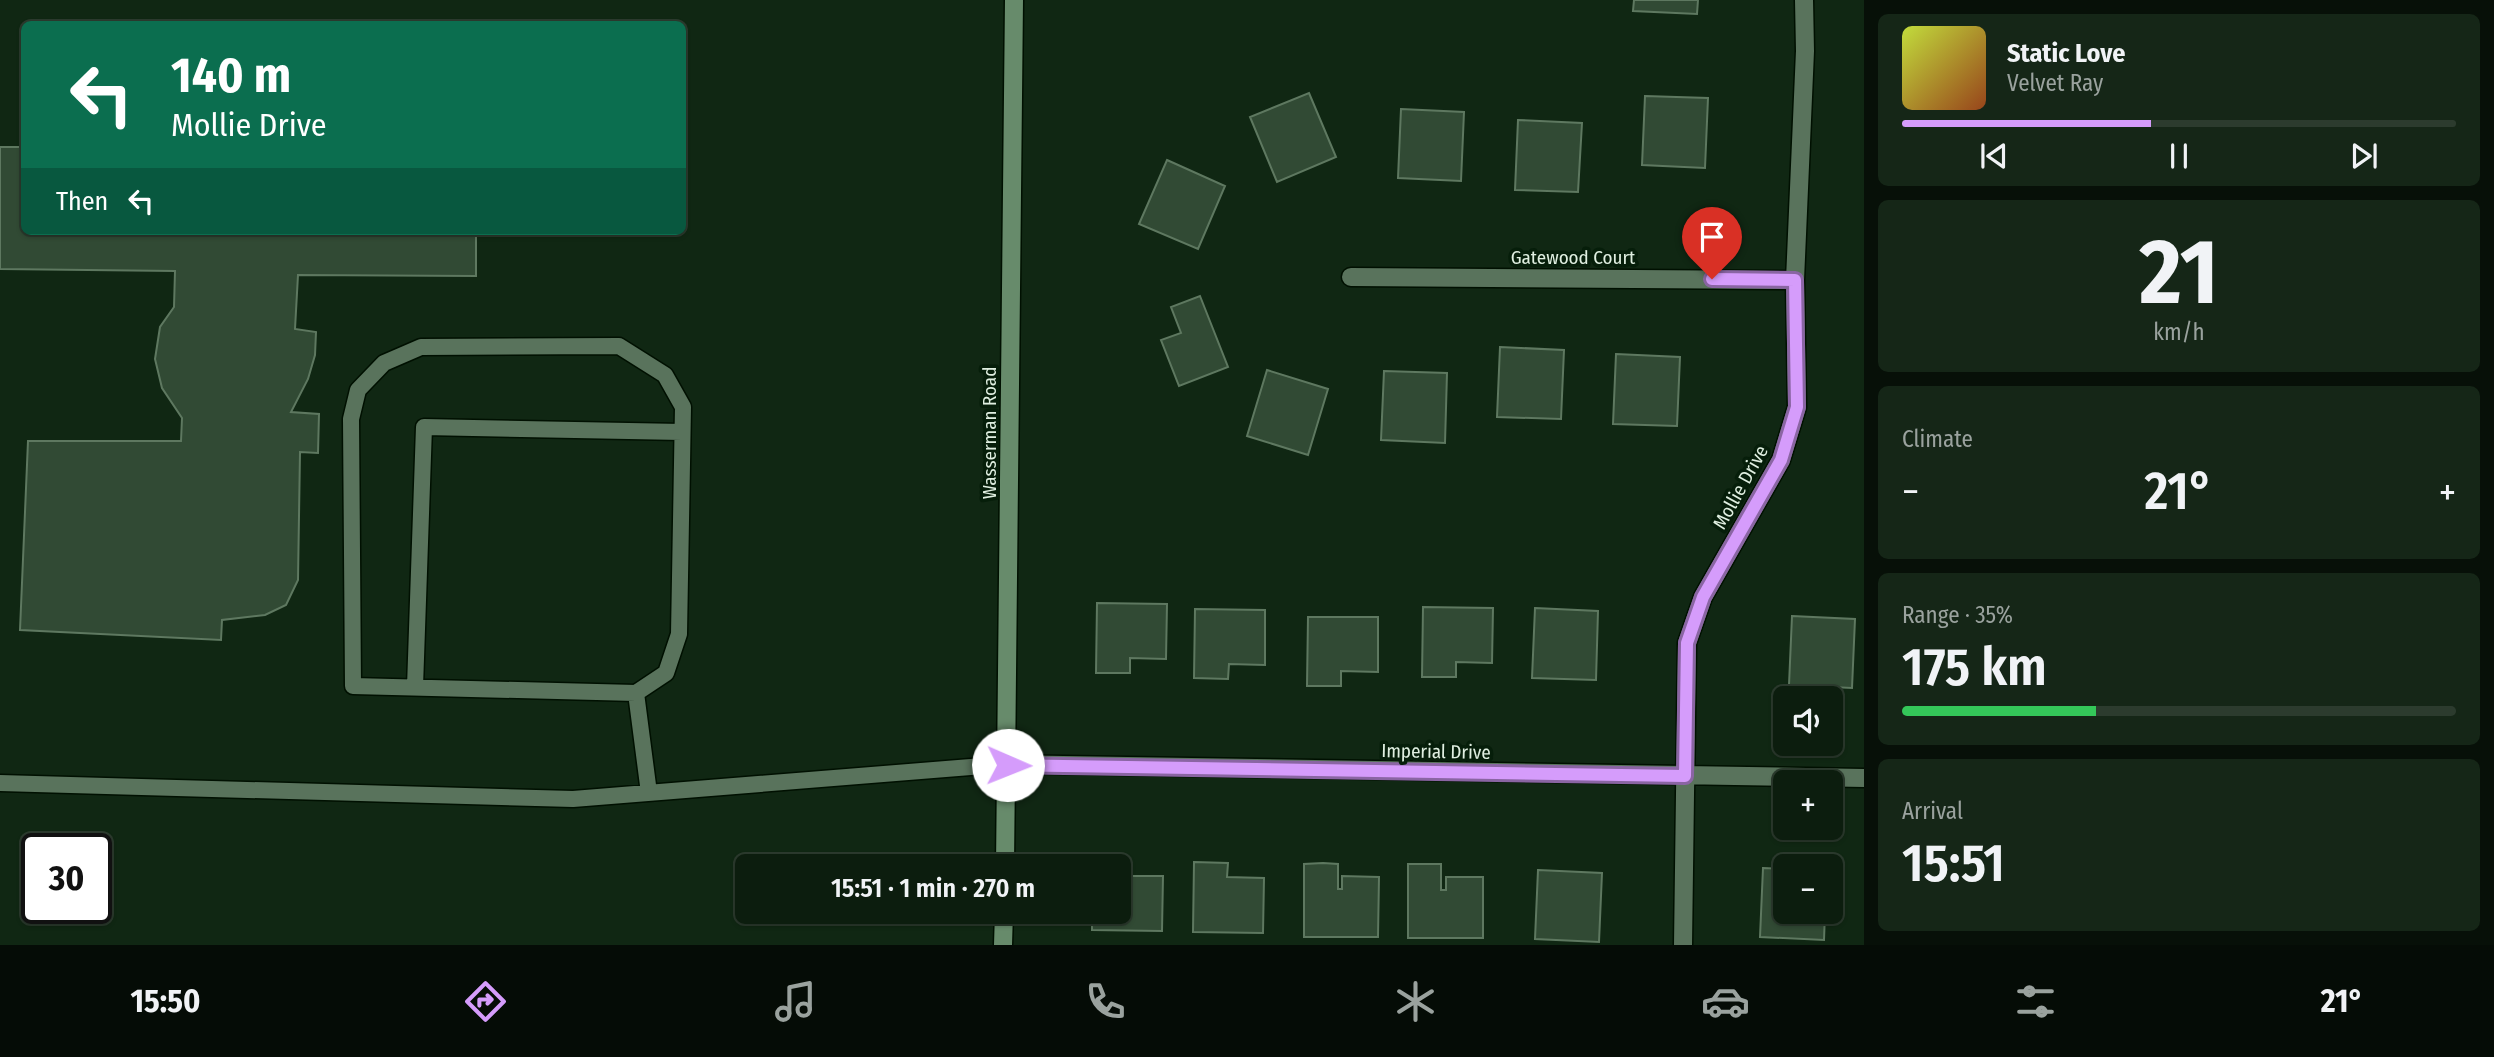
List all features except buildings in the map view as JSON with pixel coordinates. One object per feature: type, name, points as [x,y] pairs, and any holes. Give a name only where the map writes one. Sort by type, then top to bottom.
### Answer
[{"type":"street","name":"Wasserman Road","points":[[1005,854],[1014,0]]},
{"type":"street","name":"Mollie Drive","points":[[1683,945],[1687,643],[1703,597],[1781,460],[1797,407],[1795,280],[1805,51],[1804,0]]},
{"type":"street","name":"Gatewood Court","points":[[1351,277],[1795,280]]},
{"type":"street","name":"Imperial Drive","points":[[1008,765],[1864,778]]},
{"type":"street","points":[[1003,945],[1004,924]]},
{"type":"lane","points":[[619,346],[665,375],[682,407],[682,432],[678,634],[666,673],[636,693],[353,685],[351,419],[358,390],[384,363],[421,347],[619,346]]},
{"type":"lane","points":[[415,687],[424,427],[682,432]]},
{"type":"lane","points":[[636,693],[649,793]]},
{"type":"lane","points":[[0,783],[573,799],[1008,765]]},
{"type":"route","points":[[1008,765],[1685,776],[1687,643],[1703,597],[1781,460],[1797,407],[1795,280],[1712,279]]}]
